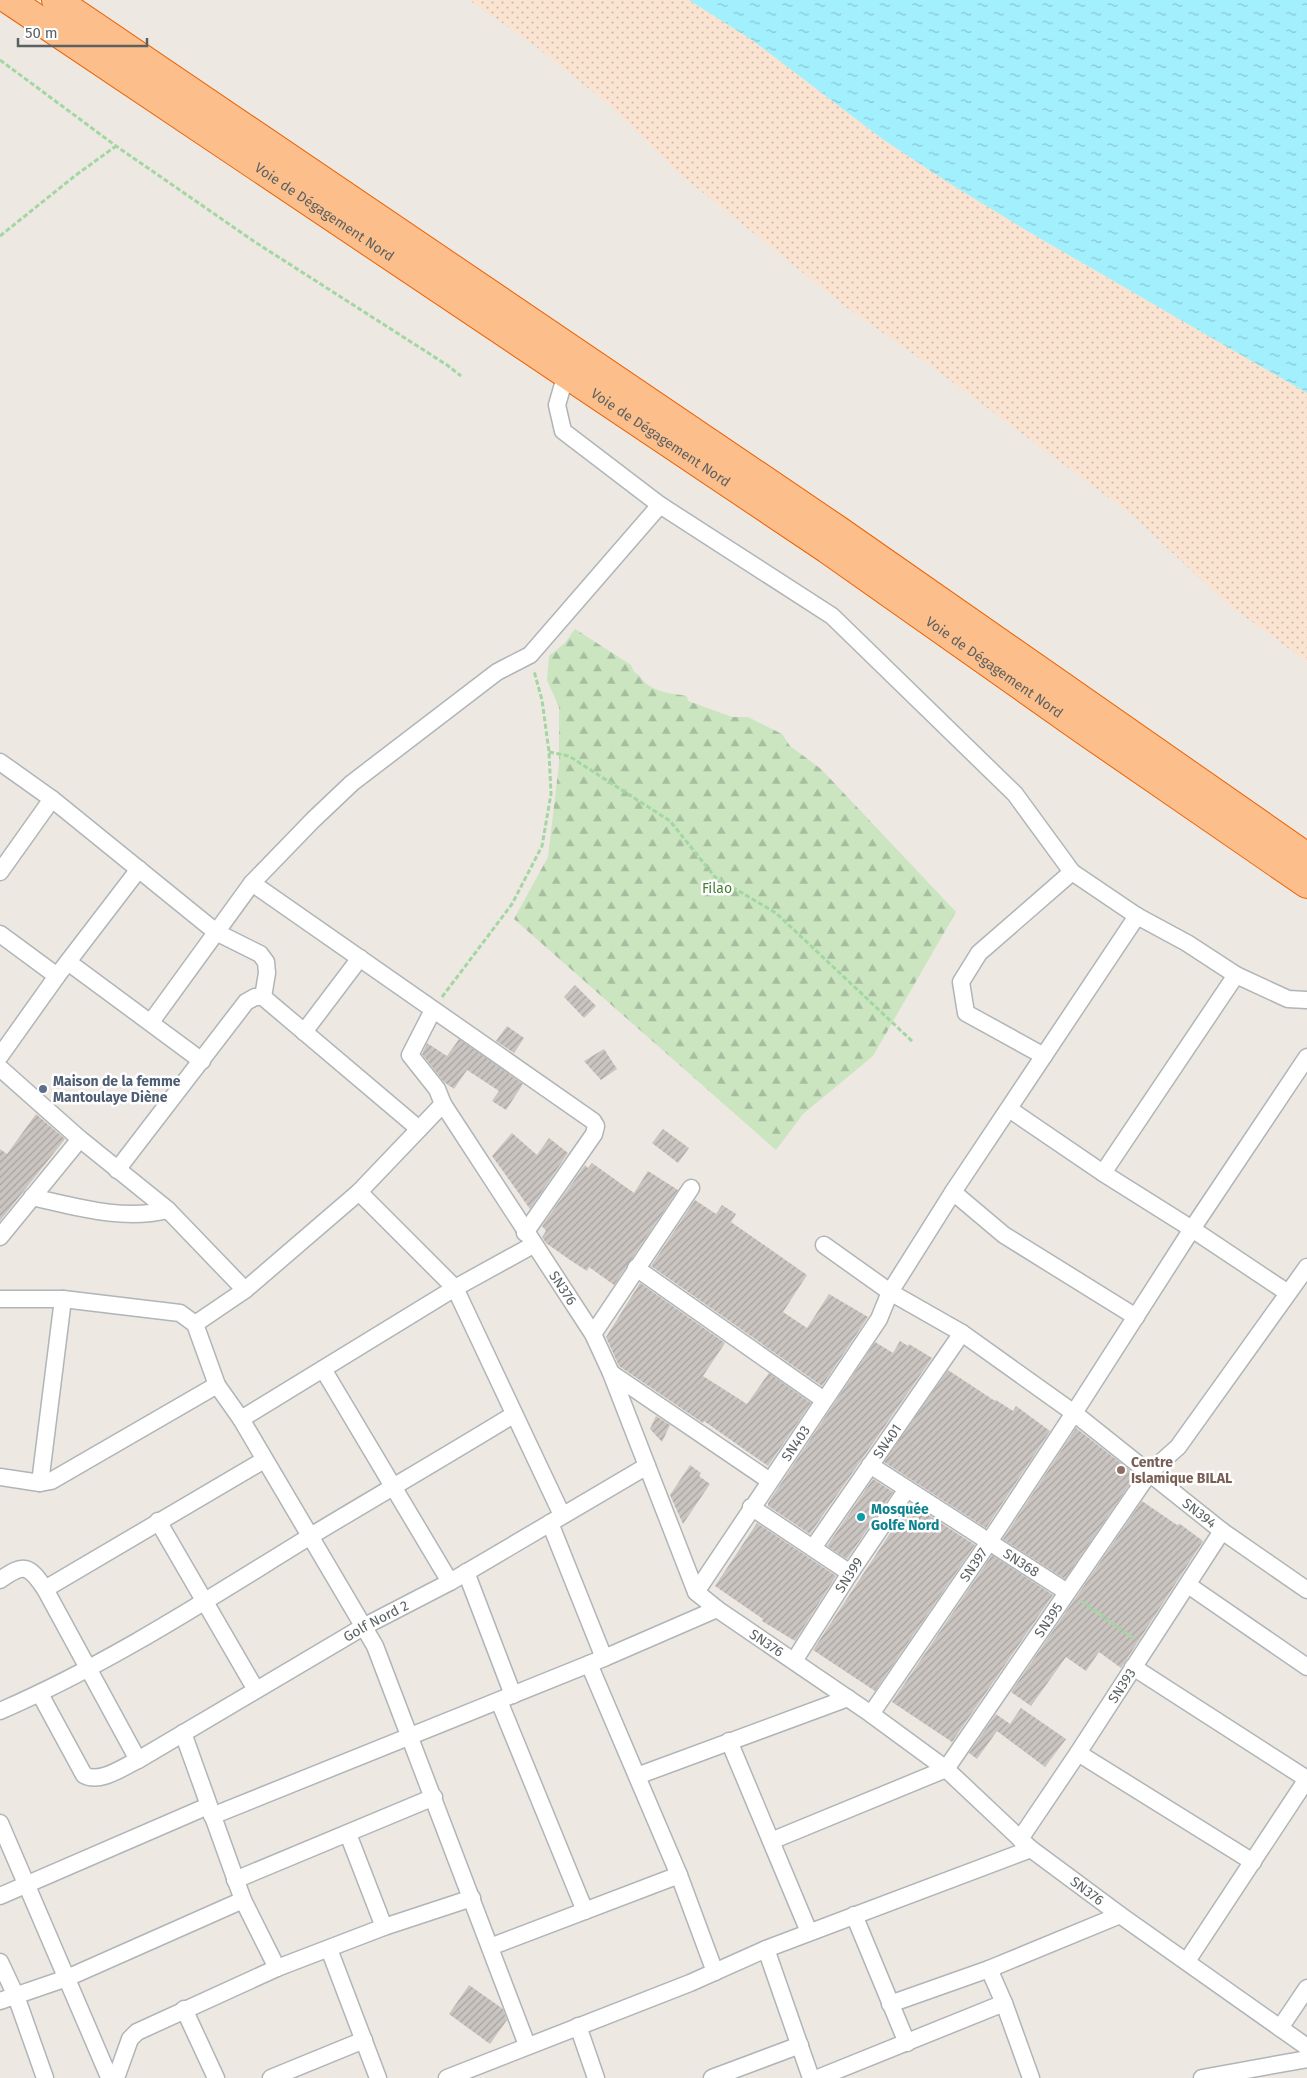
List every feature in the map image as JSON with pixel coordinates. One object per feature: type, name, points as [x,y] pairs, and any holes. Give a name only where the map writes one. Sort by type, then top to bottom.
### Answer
[{"type":"highway","name":"Voie de Dégagement Nord","points":[[9,0],[827,549],[1085,731],[1307,884]]},
{"type":"highway","name":"Voie de Dégagement Nord","points":[[56,0],[838,530],[1307,857]]},
{"type":"street","points":[[566,374],[556,405],[563,431],[660,505],[832,616],[1015,794],[1072,872],[1137,916],[1187,943],[1236,976],[1288,999],[1307,1000]]},
{"type":"street","points":[[151,1022],[252,884],[313,820],[352,783],[497,672],[530,655],[660,505]]},
{"type":"street","points":[[0,762],[52,799],[216,932],[260,954],[266,962],[267,973],[263,997]]},
{"type":"street","points":[[0,872],[52,799]]},
{"type":"street","points":[[0,1056],[57,976],[139,869]]},
{"type":"street","points":[[1044,1056],[966,1013],[961,982],[979,953],[1072,872]]},
{"type":"street","points":[[240,1419],[455,1288],[529,1239],[594,1134],[596,1126],[593,1121],[252,884]]},
{"type":"street","name":"SN403","points":[[696,1592],[879,1319],[890,1292],[953,1192],[1137,916]]},
{"type":"street","points":[[0,934],[57,976]]},
{"type":"street","points":[[304,1032],[360,958]]},
{"type":"street","points":[[68,962],[202,1060]]},
{"type":"street","points":[[1103,1173],[1236,976]]},
{"type":"street","points":[[117,1170],[246,1002],[255,997],[263,997],[419,1129]]},
{"type":"street","name":"SN376","points":[[433,1010],[410,1055],[438,1089],[443,1104],[529,1239],[593,1334],[612,1373],[696,1592],[717,1609],[871,1714],[946,1769],[1025,1844],[1120,1915],[1307,2047]]},
{"type":"street","name":"SN397","points":[[871,1714],[989,1542],[1192,1229],[1307,1058]]},
{"type":"street","points":[[0,1068],[80,1139],[168,1210],[246,1290]]},
{"type":"street","points":[[196,1324],[246,1290],[358,1192],[443,1104]]},
{"type":"street","points":[[1009,1109],[1288,1294]]},
{"type":"street","points":[[0,1237],[80,1139]]},
{"type":"street","points":[[593,1334],[691,1188]]},
{"type":"street","points":[[358,1192],[455,1288],[514,1414],[556,1519],[604,1658]]},
{"type":"street","points":[[953,1192],[1004,1235],[1136,1316]]},
{"type":"street","points":[[32,1196],[95,1211],[122,1215],[150,1214],[168,1210]]},
{"type":"street","name":"SN394","points":[[824,1245],[890,1292],[962,1333],[1074,1413],[1222,1531],[1307,1590]]},
{"type":"street","name":"SN395","points":[[946,1769],[1150,1472],[1178,1447],[1307,1267]]},
{"type":"street","points":[[636,1268],[824,1400]]},
{"type":"street","points":[[0,1299],[63,1300],[175,1311],[186,1315],[196,1324],[218,1385],[375,1646],[527,2045]]},
{"type":"street","points":[[40,1483],[63,1300]]},
{"type":"street","name":"SN401","points":[[812,1548],[962,1333]]},
{"type":"street","points":[[323,1369],[450,1582]]},
{"type":"street","points":[[612,1373],[770,1481]]},
{"type":"street","points":[[0,1477],[40,1483],[51,1481],[218,1385]]},
{"type":"street","points":[[0,1711],[40,1694],[205,1603],[309,1537],[514,1414]]},
{"type":"street","points":[[45,1589],[264,1460]]},
{"type":"street","name":"SN368","points":[[870,1465],[1067,1592]]},
{"type":"street","name":"Golf Nord 2","points":[[40,1694],[84,1775],[94,1778],[105,1776],[138,1760],[363,1627],[450,1582],[647,1466]]},
{"type":"street","name":"SN399","points":[[794,1661],[906,1489]]},
{"type":"street","points":[[752,1507],[850,1573]]},
{"type":"street","points":[[158,1522],[256,1690]]},
{"type":"street","name":"SN393","points":[[1025,1844],[1078,1753],[1132,1667],[1222,1531]]},
{"type":"street","points":[[0,1580],[16,1570],[29,1570],[35,1574],[138,1760]]},
{"type":"street","points":[[466,1572],[506,1698],[586,1911]]},
{"type":"street","points":[[1188,1585],[1307,1667]]},
{"type":"street","points":[[0,1896],[210,1811],[506,1698],[717,1609]]},
{"type":"street","points":[[589,1664],[679,1876],[716,1972]]},
{"type":"street","points":[[1132,1667],[1307,1779],[1187,1961]]},
{"type":"street","points":[[637,1776],[848,1698]]},
{"type":"street","points":[[182,1733],[243,1900],[277,1968]]},
{"type":"street","points":[[728,1741],[809,1932]]},
{"type":"street","points":[[1078,1753],[1253,1862]]},
{"type":"street","points":[[770,1841],[946,1769]]},
{"type":"street","points":[[235,1880],[434,1797]]},
{"type":"street","points":[[0,1823],[112,2078]]},
{"type":"street","points":[[348,1834],[384,1927]]},
{"type":"street","points":[[447,2078],[716,1972],[766,1948],[854,1915],[1025,1844]]},
{"type":"street","points":[[490,1947],[679,1876]]},
{"type":"street","points":[[112,2078],[130,2039],[134,2035],[184,2009],[277,1968],[384,1927],[472,1898]]},
{"type":"street","points":[[0,2001],[67,1978],[243,1900]]},
{"type":"street","points":[[854,1915],[907,2043]]},
{"type":"street","points":[[890,2004],[989,1969],[1120,1915]]},
{"type":"street","points":[[329,1948],[378,2078]]},
{"type":"street","points":[[766,1948],[811,2078]]},
{"type":"street","points":[[0,1962],[16,1996],[45,2078]]},
{"type":"street","points":[[989,1969],[1004,2003],[1031,2078]]},
{"type":"street","points":[[1280,2028],[1307,1988]]},
{"type":"street","points":[[818,2078],[1004,2003]]},
{"type":"street","points":[[184,2009],[216,2078]]},
{"type":"street","points":[[578,2026],[596,2078]]},
{"type":"street","points":[[271,2078],[364,2040]]},
{"type":"street","points":[[712,2078],[800,2045]]},
{"type":"street","points":[[1202,2078],[1307,2059]]},
{"type":"path","points":[[0,60],[116,146],[256,242],[446,365],[460,376]]},
{"type":"path","points":[[0,236],[76,175],[116,146]]},
{"type":"path","points":[[433,1010],[512,904],[542,846],[551,794],[549,752],[542,700],[530,655]]},
{"type":"path","points":[[549,752],[570,756],[670,821],[715,877],[776,913],[913,1042]]},
{"type":"path","points":[[1067,1592],[1146,1647]]},
{"type":"green space","name":"Filao","points":[[575,629],[631,665],[634,672],[652,688],[667,693],[687,696],[688,701],[732,717],[748,717],[782,734],[790,746],[821,769],[956,912],[873,1056],[803,1114],[776,1150],[514,919],[548,857],[559,764],[559,707],[547,680],[549,656],[565,643]]},
{"type":"sand","points":[[469,0],[689,0],[752,40],[881,138],[1029,232],[1307,393],[1307,662],[1226,603],[1132,515],[932,367],[847,308],[677,172],[608,104],[534,45]]},
{"type":"water","points":[[689,0],[1307,0],[1307,393],[1029,232],[949,183],[881,138],[752,40]]},
{"type":"building","points":[[575,985],[596,1006],[584,1018],[564,997]]},
{"type":"building","points":[[507,1026],[524,1038],[514,1053],[496,1041]]},
{"type":"building","points":[[459,1039],[523,1084],[506,1110],[492,1101],[499,1091],[467,1070],[454,1089],[444,1082],[422,1054],[427,1043],[447,1056]]},
{"type":"building","points":[[604,1049],[617,1069],[601,1080],[584,1061]]},
{"type":"building","points":[[36,1114],[65,1139],[0,1221],[0,1149],[7,1154]]},
{"type":"building","points":[[663,1129],[689,1148],[678,1163],[652,1143]]},
{"type":"building","points":[[512,1133],[537,1155],[549,1138],[568,1153],[530,1209],[492,1156]]},
{"type":"building","points":[[592,1163],[634,1193],[648,1171],[678,1190],[614,1285],[589,1267],[587,1271],[570,1260],[546,1243],[542,1237],[546,1231],[542,1226],[585,1165],[588,1168]]},
{"type":"building","points":[[695,1200],[716,1214],[722,1205],[736,1214],[731,1222],[807,1275],[783,1312],[807,1328],[829,1294],[868,1317],[822,1386],[651,1266]]},
{"type":"building","points":[[640,1283],[725,1343],[703,1376],[747,1404],[769,1373],[811,1403],[768,1466],[704,1421],[703,1423],[619,1366],[606,1337]]},
{"type":"building","points":[[900,1341],[908,1346],[909,1344],[932,1358],[810,1534],[768,1506],[768,1503],[875,1342],[893,1353]]},
{"type":"building","points":[[948,1370],[1013,1411],[1016,1406],[1050,1431],[986,1528],[884,1462]]},
{"type":"building","points":[[656,1416],[670,1425],[662,1442],[650,1429]]},
{"type":"building","points":[[1076,1428],[1136,1475],[1065,1579],[1003,1539]]},
{"type":"building","points":[[690,1465],[701,1473],[699,1476],[710,1484],[683,1524],[670,1495]]},
{"type":"building","name":"Mosquée Golfe Nord","points":[[873,1479],[893,1492],[847,1559],[827,1546]]},
{"type":"building","points":[[1142,1501],[1177,1525],[1180,1524],[1203,1541],[1121,1668],[1099,1652],[1086,1671],[1066,1657],[1031,1706],[1011,1692]]},
{"type":"building","points":[[910,1503],[975,1545],[875,1691],[813,1650]]},
{"type":"building","points":[[757,1523],[836,1576],[795,1641],[762,1621],[763,1619],[715,1586]]},
{"type":"building","points":[[992,1555],[1053,1595],[952,1742],[892,1702]]},
{"type":"building","points":[[1021,1708],[1066,1739],[1045,1767],[997,1731],[977,1759],[969,1753],[996,1714],[1010,1724]]},
{"type":"building","points":[[469,1985],[503,2009],[507,2020],[490,2044],[449,2014]]},
{"type":"place","name":"Maison de la femme Mantoulaye Diène","points":[[43,1089]]},
{"type":"place","name":"Centre Islamique BILAL","points":[[1121,1470]]},
{"type":"place","name":"Mosquée Golfe Nord","points":[[861,1517]]}]
